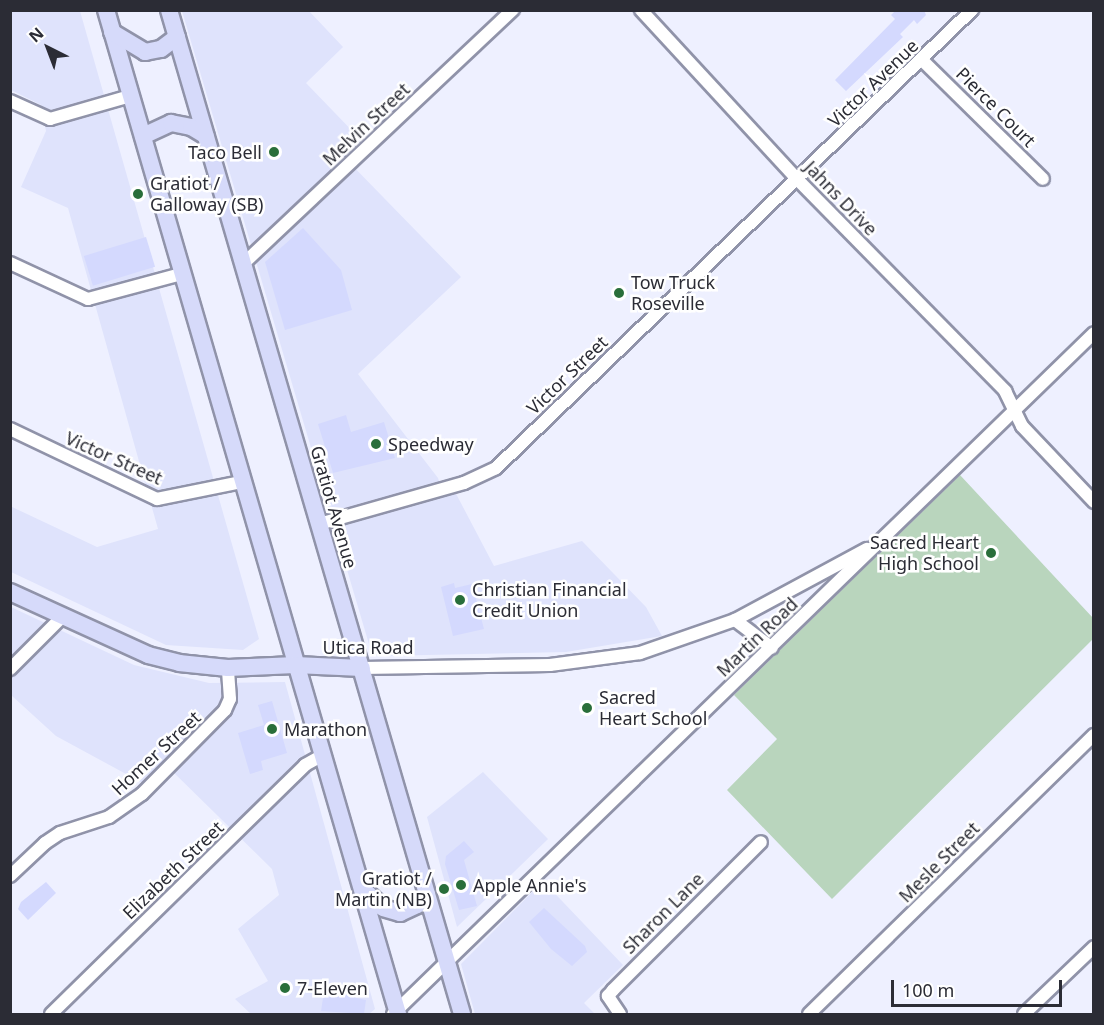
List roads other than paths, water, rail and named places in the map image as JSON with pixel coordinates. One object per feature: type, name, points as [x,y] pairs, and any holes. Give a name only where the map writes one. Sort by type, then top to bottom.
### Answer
[{"type":"main road","points":[[106,10],[396,1013]]},
{"type":"main road","name":"Gratiot Avenue","points":[[170,10],[462,1014]]},
{"type":"main road","points":[[112,32],[145,52],[161,49],[177,37]]},
{"type":"main road","points":[[143,136],[171,123],[191,127],[206,136]]},
{"type":"main road","name":"Utica Road","points":[[10,592],[148,655],[228,668],[295,665],[362,668]]},
{"type":"main road","points":[[361,887],[383,908],[400,913],[417,905],[427,894]]},
{"type":"street","name":"Melvin Street","points":[[243,264],[513,10]]},
{"type":"street","name":"Jahns Drive","points":[[641,10],[798,180],[1005,391],[1022,426],[1094,502]]},
{"type":"street","name":"Victor Avenue","points":[[798,180],[923,61],[972,10]]},
{"type":"street","name":"Pierce Court","points":[[923,61],[1043,179]]},
{"type":"street","points":[[10,101],[50,118],[130,96]]},
{"type":"street","name":"Victor Street","points":[[319,524],[464,483],[496,468],[798,180]]},
{"type":"street","points":[[10,263],[88,299],[181,273]]},
{"type":"street","name":"Martin Road","points":[[396,1013],[1094,333]]},
{"type":"street","name":"Victor Street","points":[[10,429],[157,500],[241,482]]},
{"type":"street","name":"Utica Road","points":[[362,668],[602,661],[657,648],[735,620],[881,542]]},
{"type":"street","points":[[10,669],[63,616]]},
{"type":"street","points":[[735,620],[772,648]]},
{"type":"street","name":"Homer Street","points":[[10,876],[52,838],[109,817],[142,794],[225,710],[230,699],[228,668]]},
{"type":"street","name":"Mesle Street","points":[[809,1014],[1094,735]]},
{"type":"street","name":"Elizabeth Street","points":[[51,1014],[305,765],[323,756]]},
{"type":"street","name":"Sharon Lane","points":[[620,1014],[608,996],[761,842]]},
{"type":"street","points":[[1024,1014],[1094,947]]},
{"type":"place","name":"Taco Bell","points":[[274,152]]},
{"type":"place","name":"Gratiot / Galloway (SB)","points":[[138,194]]},
{"type":"place","name":"Tow Truck Roseville","points":[[619,293]]},
{"type":"place","name":"Speedway","points":[[376,444]]},
{"type":"place","name":"Sacred Heart High School","points":[[991,553]]},
{"type":"place","name":"Christian Financial Credit Union","points":[[460,600]]},
{"type":"place","name":"Sacred Heart School","points":[[587,708]]},
{"type":"place","name":"Marathon","points":[[272,729]]},
{"type":"place","name":"Apple Annie's","points":[[461,885]]},
{"type":"place","name":"Gratiot / Martin (NB)","points":[[444,889]]},
{"type":"place","name":"7-Eleven","points":[[285,988]]}]
